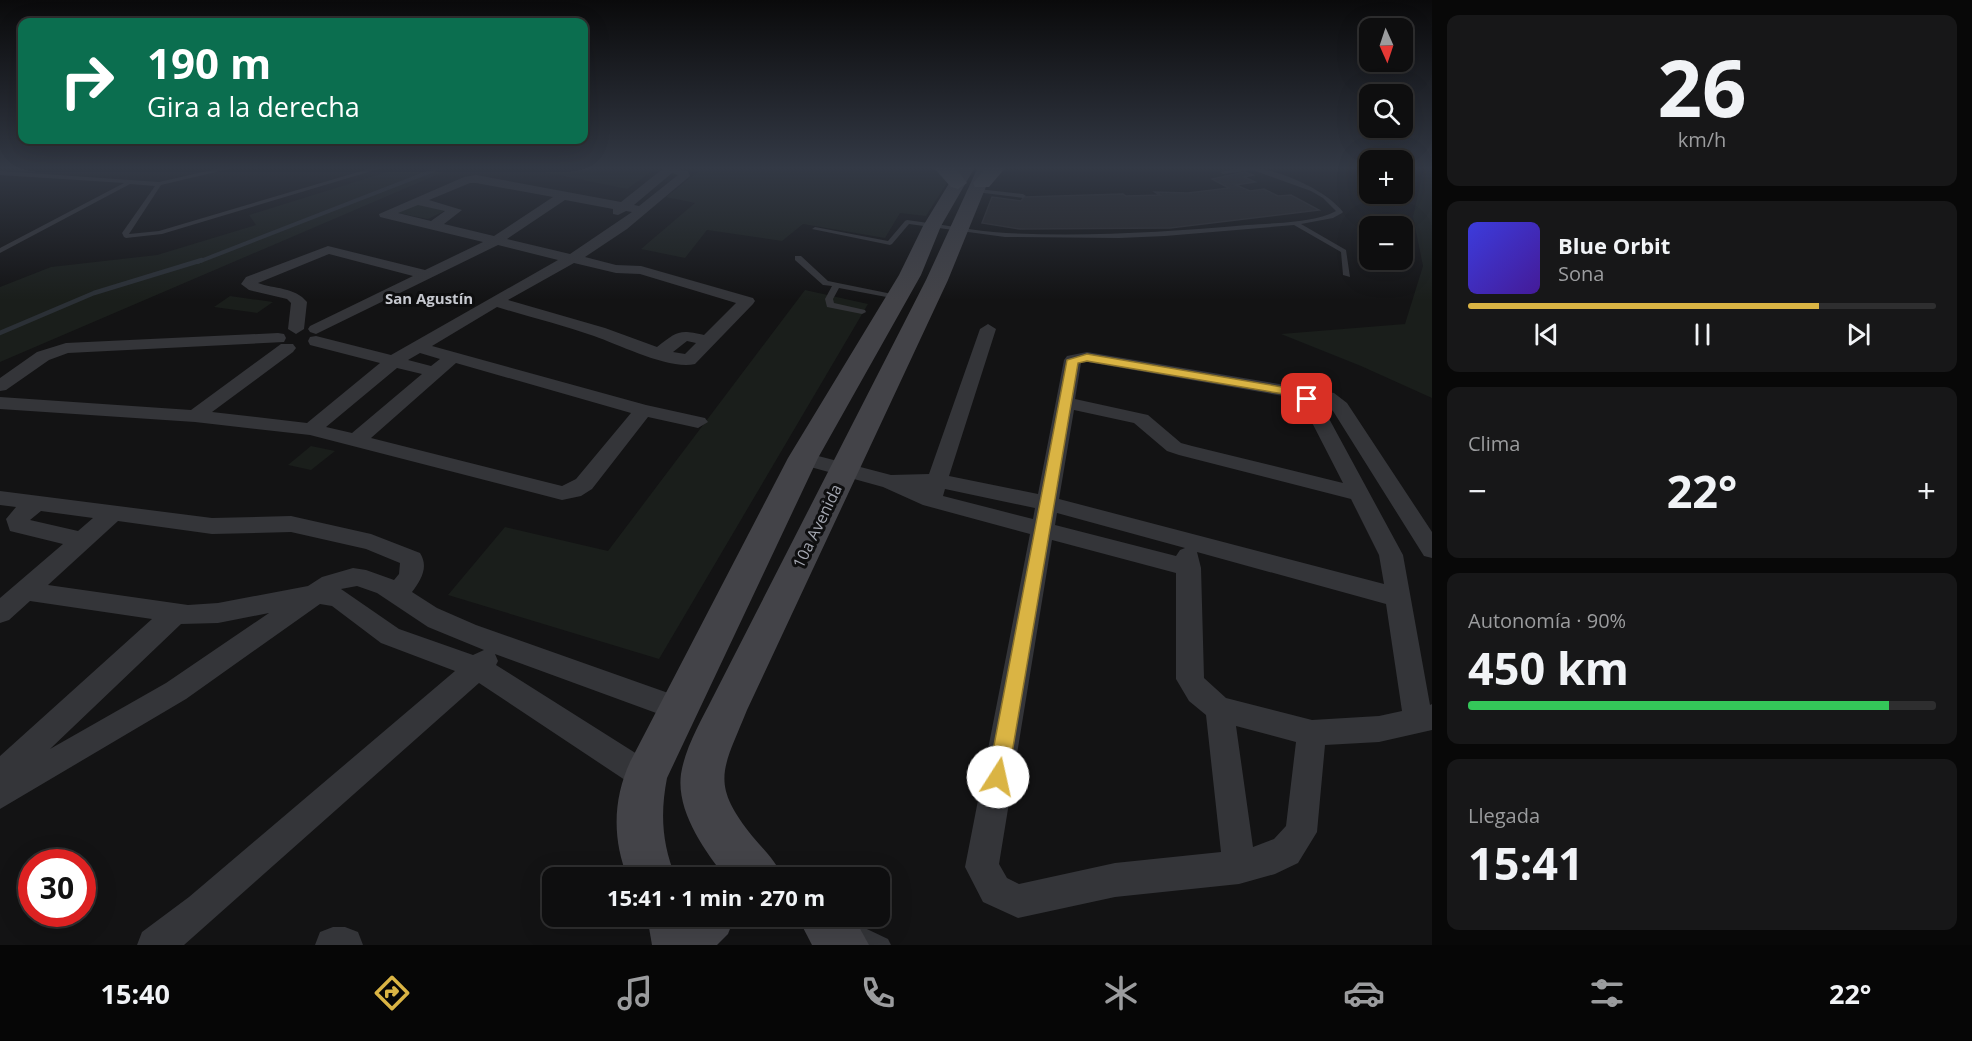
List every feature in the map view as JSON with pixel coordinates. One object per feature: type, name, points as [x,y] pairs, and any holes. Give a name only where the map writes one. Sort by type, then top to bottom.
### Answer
[{"type":"street","points":[[392,211],[385,214],[497,240],[564,261],[616,269],[640,270],[744,298],[745,304],[689,360],[659,354],[598,332],[494,301]]},
{"type":"street","points":[[435,224],[454,211]]},
{"type":"street","points":[[0,386],[43,356],[66,348],[283,343],[302,347],[316,335],[424,274],[497,240],[540,211]]},
{"type":"street","points":[[311,429],[395,360],[564,261],[629,211]]},
{"type":"street","name":"10a Avenida","points":[[648,867],[642,847],[639,824],[640,799],[645,776],[803,458],[915,284],[957,211]]},
{"type":"street","points":[[195,416],[283,343],[296,329],[299,302],[292,296],[249,284],[251,280],[328,250],[424,274]]},
{"type":"street","name":"10a Avenida","points":[[747,867],[705,806],[702,794],[703,768],[727,710],[844,470],[915,284]]},
{"type":"street","points":[[296,329],[434,372]]},
{"type":"street","points":[[934,490],[988,330]]},
{"type":"street","points":[[659,354],[684,335],[708,341]]},
{"type":"street","points":[[418,347],[643,410],[698,422]]},
{"type":"street","points":[[358,439],[451,358]]},
{"type":"street","points":[[1312,733],[1301,832],[1290,846],[1275,857],[1239,867],[1176,871],[1115,880],[1029,900],[1006,897],[989,883],[982,867],[1071,362],[1080,358],[1327,397],[1340,407],[1432,550]]},
{"type":"street","points":[[1188,541],[1190,679],[1201,696],[1219,709],[1312,733],[1379,729],[1425,718],[1391,555],[1311,402],[1294,392]]},
{"type":"street","points":[[1064,402],[1141,419],[1174,447],[1185,451],[1359,494]]},
{"type":"street","points":[[0,403],[195,416],[311,429],[358,439],[562,493],[573,491],[584,483],[643,410]]},
{"type":"street","points":[[803,458],[891,482],[1044,516],[1188,541],[1400,598]]},
{"type":"street","points":[[0,498],[212,526],[291,524],[371,542],[412,559],[411,574],[398,594]]},
{"type":"street","points":[[37,502],[21,515],[18,525],[81,540]]},
{"type":"street","points":[[0,613],[113,513]]},
{"type":"street","points":[[1044,516],[1189,568]]},
{"type":"street","points":[[0,794],[176,691],[331,583],[352,577],[368,579],[398,594],[425,614],[445,623],[678,709]]},
{"type":"street","points":[[26,591],[175,615],[218,613],[318,594],[339,598],[390,636],[478,668],[645,776]]},
{"type":"street","points":[[0,776],[175,615]]},
{"type":"street","points":[[421,648],[431,632],[445,623]]},
{"type":"street","points":[[155,945],[210,901],[478,668],[499,644]]},
{"type":"street","points":[[1219,709],[1239,867]]},
{"type":"street","points":[[674,927],[678,945]]},
{"type":"street","points":[[690,945],[700,927]]},
{"type":"street","points":[[831,927],[843,945]]},
{"type":"street","points":[[333,945],[345,945]]},
{"type":"lane","points":[[0,250],[75,211]]},
{"type":"lane","points":[[140,211],[125,233],[126,236],[160,233],[234,211]]},
{"type":"lane","points":[[815,229],[891,243],[904,222],[1005,235],[1119,236],[1295,223],[1331,217],[1340,211]]},
{"type":"lane","points":[[1295,223],[1344,252],[1347,275]]},
{"type":"lane","points":[[798,258],[822,280],[836,286],[915,284]]},
{"type":"lane","points":[[836,286],[829,299],[830,305],[862,312]]},
{"type":"lane","points":[[845,927],[882,945]]},
{"type":"shaded area","points":[[262,211],[352,211],[0,362],[0,287],[51,267],[157,255],[256,225],[249,215]]},
{"type":"shaded area","points":[[395,211],[444,211],[428,219],[393,212]]},
{"type":"shaded area","points":[[685,211],[929,211],[926,216],[900,213],[885,238],[803,224],[782,241],[707,230],[685,258],[641,249]]},
{"type":"shaded area","points":[[1414,211],[1432,211],[1432,398],[1281,334],[1405,324],[1423,266],[1413,217]]},
{"type":"shaded area","points":[[805,290],[868,304],[659,659],[448,595],[505,527],[608,551]]},
{"type":"shaded area","points":[[230,296],[273,302],[257,313],[214,307]]},
{"type":"shaded area","points":[[311,446],[335,451],[311,470],[288,465]]},
{"type":"building","points":[[987,211],[1310,211],[1170,228],[1020,229],[982,223]]},
{"type":"waterway","points":[[198,262],[329,211]]},
{"type":"waterway","points":[[0,333],[94,293],[202,260]]},
{"type":"district","name":"San Agustín","points":[[429,299]]},
{"type":"route","points":[[998,777],[1071,362],[1076,358],[1087,357],[1294,392],[1307,399]]}]
